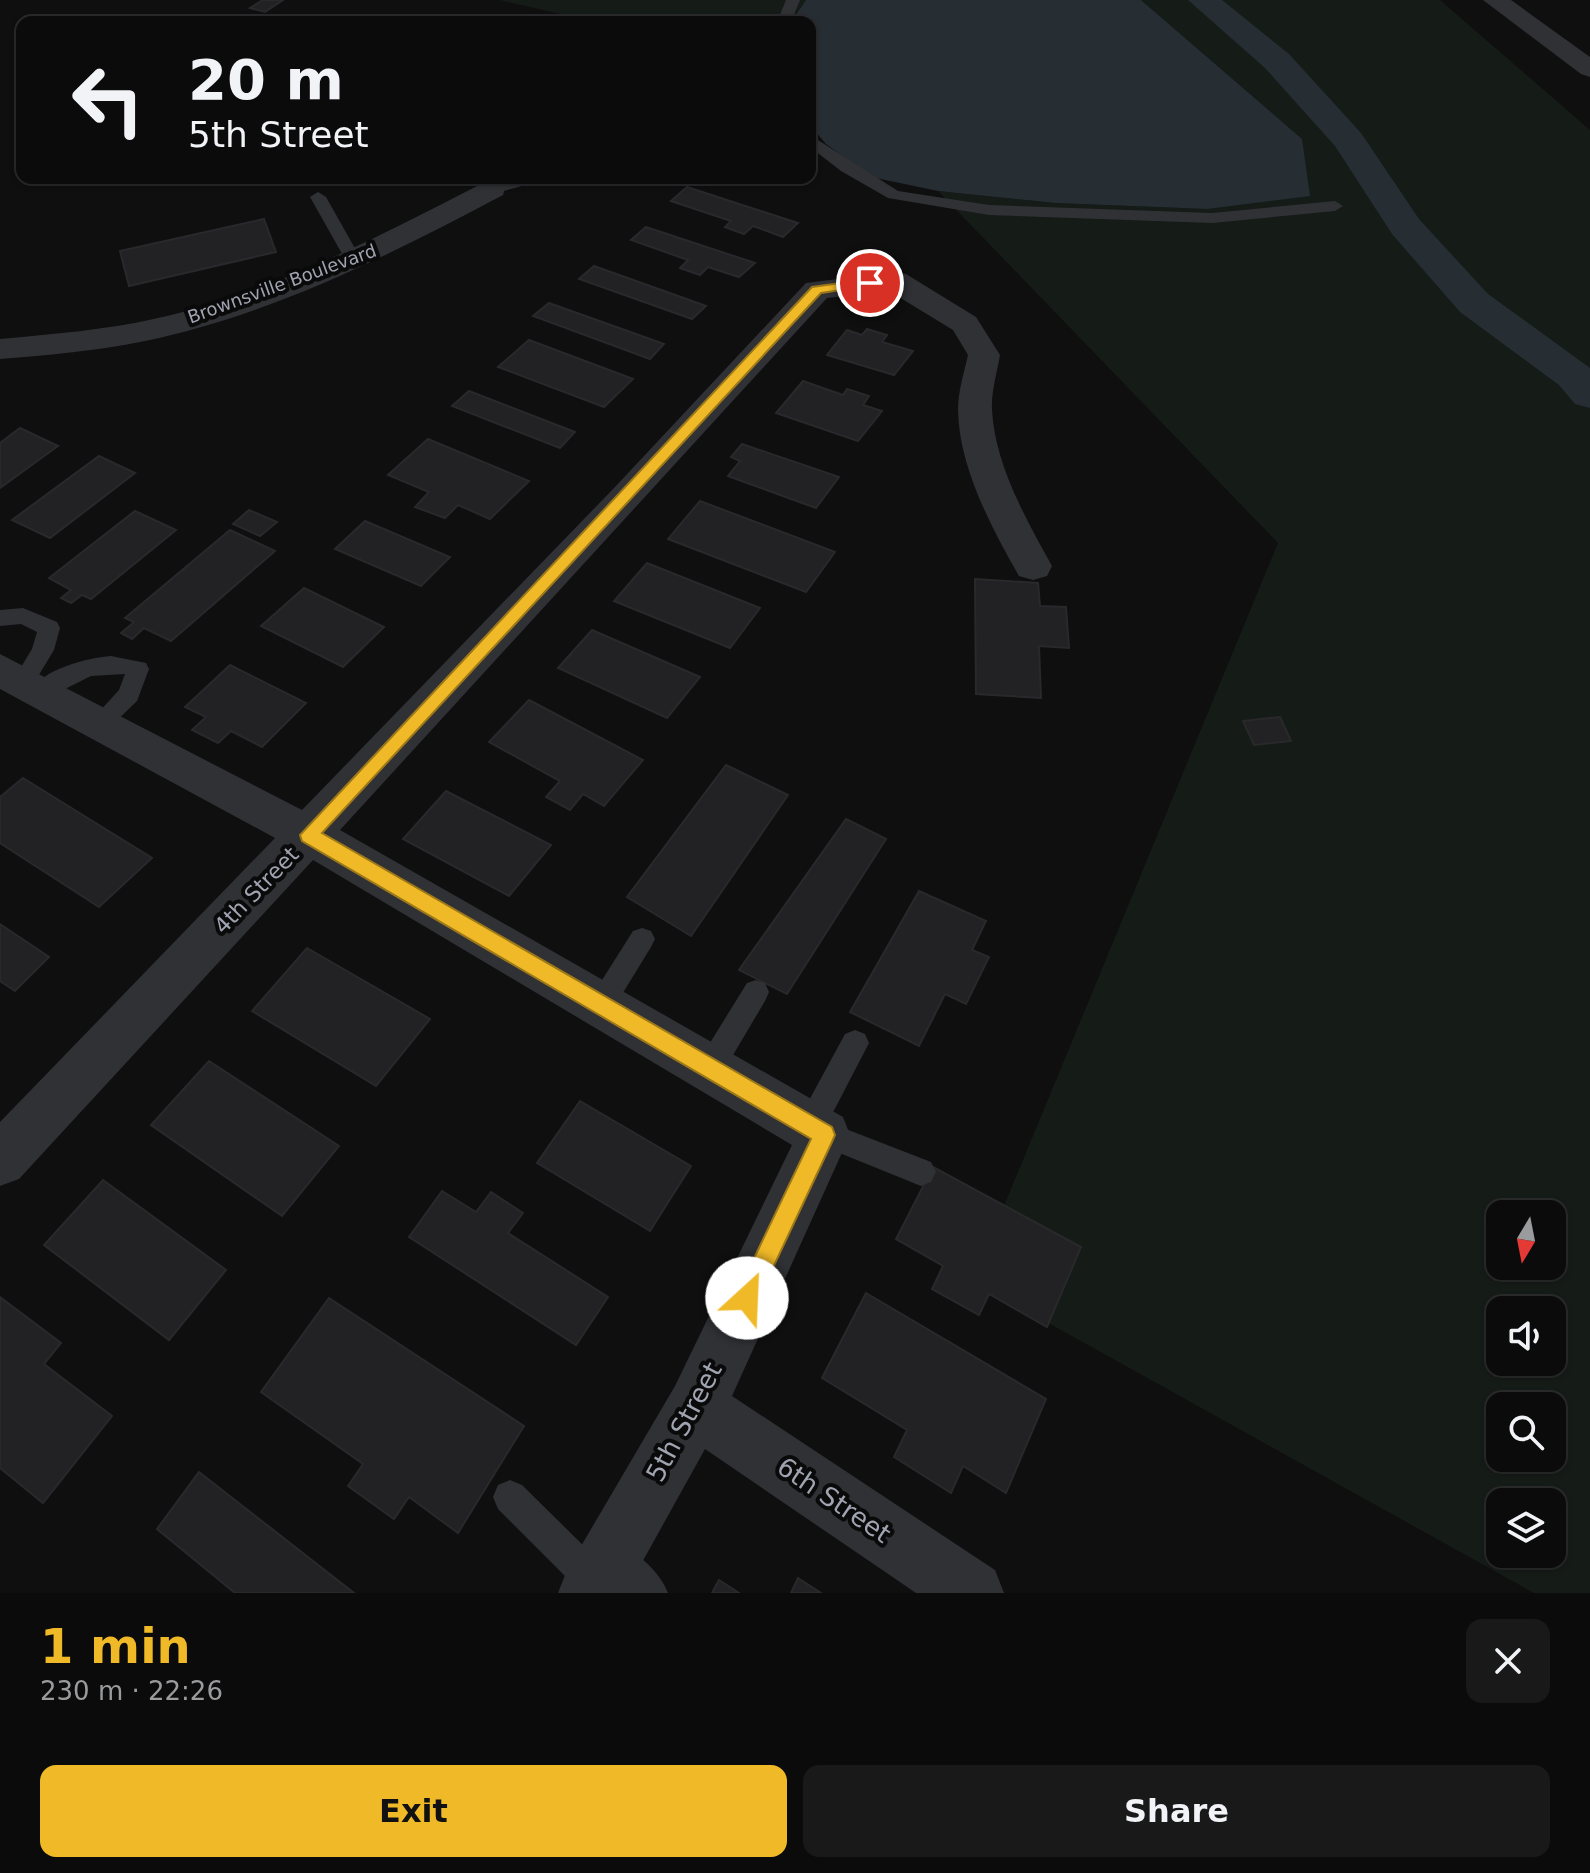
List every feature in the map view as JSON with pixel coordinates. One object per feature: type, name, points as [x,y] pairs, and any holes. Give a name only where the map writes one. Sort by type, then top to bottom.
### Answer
[{"type":"street","points":[[1495,0],[1590,69]]},
{"type":"street","name":"Brownsville Boulevard","points":[[0,349],[93,340],[164,327],[236,305],[385,246],[491,184]]},
{"type":"street","name":"4th Street","points":[[0,1160],[309,835],[817,290],[895,281],[965,324],[984,355],[975,409],[979,430],[1005,516],[1033,566]]},
{"type":"street","points":[[21,681],[309,835],[817,1131]]},
{"type":"street","name":"5th Street","points":[[599,1577],[696,1407],[817,1131]]},
{"type":"street","name":"6th Street","points":[[696,1407],[972,1593]]},
{"type":"lane","points":[[816,145],[846,168],[894,195],[989,210],[1212,218],[1335,206]]},
{"type":"lane","points":[[318,197],[353,259]]},
{"type":"lane","points":[[0,618],[23,616],[49,628],[43,650],[21,681]]},
{"type":"lane","points":[[21,681],[74,672],[95,665],[119,663],[138,669],[129,695],[100,723]]},
{"type":"lane","points":[[601,1005],[642,939]]},
{"type":"lane","points":[[710,1068],[756,992]]},
{"type":"lane","points":[[855,1043],[817,1131],[921,1172]]},
{"type":"lane","points":[[510,1497],[599,1577],[651,1593]]},
{"type":"shaded area","points":[[499,0],[806,0],[795,16],[570,16]]},
{"type":"shaded area","points":[[806,0],[1141,0],[1302,139],[1310,196],[1207,209],[1056,203],[938,191],[871,177],[826,144],[816,132],[816,16],[795,16]]},
{"type":"shaded area","points":[[1141,0],[1440,0],[1590,130],[1590,1593],[1534,1593],[1489,1568],[1566,1568],[1566,1488],[1486,1488],[1486,1566],[973,1281],[1278,543],[938,191],[1056,203],[1207,209],[1302,139]]},
{"type":"building","points":[[263,0],[283,0],[265,12],[250,8]]},
{"type":"building","points":[[687,187],[798,223],[783,237],[753,226],[744,234],[725,227],[731,221],[671,201]]},
{"type":"building","points":[[264,219],[276,252],[129,286],[120,251]]},
{"type":"building","points":[[646,227],[755,263],[739,277],[708,267],[700,275],[680,268],[688,260],[631,240]]},
{"type":"building","points":[[594,266],[706,306],[692,319],[579,279]]},
{"type":"building","points":[[549,303],[664,344],[650,359],[533,316]]},
{"type":"building","points":[[867,329],[887,335],[882,342],[913,351],[894,375],[827,355],[847,330],[862,335]]},
{"type":"building","points":[[529,340],[633,379],[604,407],[498,367]]},
{"type":"building","points":[[803,381],[843,395],[847,389],[869,396],[863,405],[882,411],[858,441],[776,413]]},
{"type":"building","points":[[469,391],[575,432],[560,448],[452,406]]},
{"type":"building","points":[[20,428],[58,446],[0,488],[0,443]]},
{"type":"building","points":[[428,439],[529,481],[490,519],[458,505],[445,518],[415,507],[429,492],[388,475]]},
{"type":"building","points":[[742,444],[839,477],[816,508],[728,476],[740,461],[731,457]]},
{"type":"building","points":[[99,456],[135,473],[50,538],[12,520]]},
{"type":"building","points":[[700,501],[835,552],[806,592],[668,539]]},
{"type":"building","points":[[249,510],[277,522],[260,536],[233,524]]},
{"type":"building","points":[[135,511],[176,530],[91,599],[82,595],[71,603],[61,598],[71,590],[49,578]]},
{"type":"building","points":[[365,521],[450,557],[421,586],[335,549]]},
{"type":"building","points":[[230,530],[275,551],[171,641],[144,628],[132,639],[121,633],[134,622],[125,618]]},
{"type":"building","points":[[647,563],[760,608],[730,648],[614,601]]},
{"type":"building","points":[[975,579],[1038,583],[1040,606],[1066,607],[1069,648],[1039,646],[1041,698],[976,694]]},
{"type":"building","points":[[304,588],[384,627],[343,667],[261,626]]},
{"type":"building","points":[[592,630],[700,677],[667,718],[558,668]]},
{"type":"building","points":[[230,665],[306,703],[262,747],[231,731],[218,743],[192,730],[206,717],[185,707]]},
{"type":"building","points":[[529,700],[643,760],[604,806],[583,794],[570,810],[546,797],[560,781],[489,742]]},
{"type":"building","points":[[1280,717],[1291,741],[1254,745],[1243,721]]},
{"type":"building","points":[[726,765],[788,795],[691,936],[627,897]]},
{"type":"building","points":[[23,778],[152,858],[99,907],[0,843],[0,797]]},
{"type":"building","points":[[446,791],[551,845],[509,896],[403,839]]},
{"type":"building","points":[[846,819],[886,839],[787,994],[739,970]]},
{"type":"building","points":[[919,891],[986,921],[972,950],[989,957],[966,1004],[945,994],[919,1046],[850,1012]]},
{"type":"building","points":[[0,924],[49,957],[15,991],[0,981]]},
{"type":"building","points":[[307,948],[430,1019],[376,1086],[252,1011]]},
{"type":"building","points":[[209,1061],[339,1146],[282,1216],[151,1125]]},
{"type":"building","points":[[580,1101],[691,1166],[650,1231],[537,1163]]},
{"type":"building","points":[[933,1167],[1081,1247],[1047,1327],[989,1294],[979,1315],[932,1289],[943,1266],[896,1239]]},
{"type":"building","points":[[103,1180],[226,1270],[169,1340],[44,1245]]},
{"type":"building","points":[[442,1191],[476,1212],[491,1192],[523,1213],[508,1233],[608,1297],[576,1345],[409,1237]]},
{"type":"building","points":[[866,1293],[1046,1399],[1006,1493],[963,1466],[951,1493],[894,1457],[907,1430],[822,1378]]},
{"type":"building","points":[[0,1297],[61,1343],[44,1364],[112,1416],[43,1503],[0,1468]]},
{"type":"building","points":[[329,1298],[524,1426],[458,1533],[409,1497],[394,1519],[348,1486],[363,1464],[261,1392]]},
{"type":"building","points":[[199,1472],[354,1593],[235,1593],[157,1529]]},
{"type":"building","points":[[798,1578],[821,1593],[791,1593]]},
{"type":"building","points":[[719,1580],[739,1593],[712,1593]]},
{"type":"waterway","points":[[1203,0],[1277,61],[1349,140],[1405,226],[1474,303],[1574,376],[1590,394]]},
{"type":"route","points":[[747,1298],[824,1135],[309,835],[817,290],[870,283]]}]
